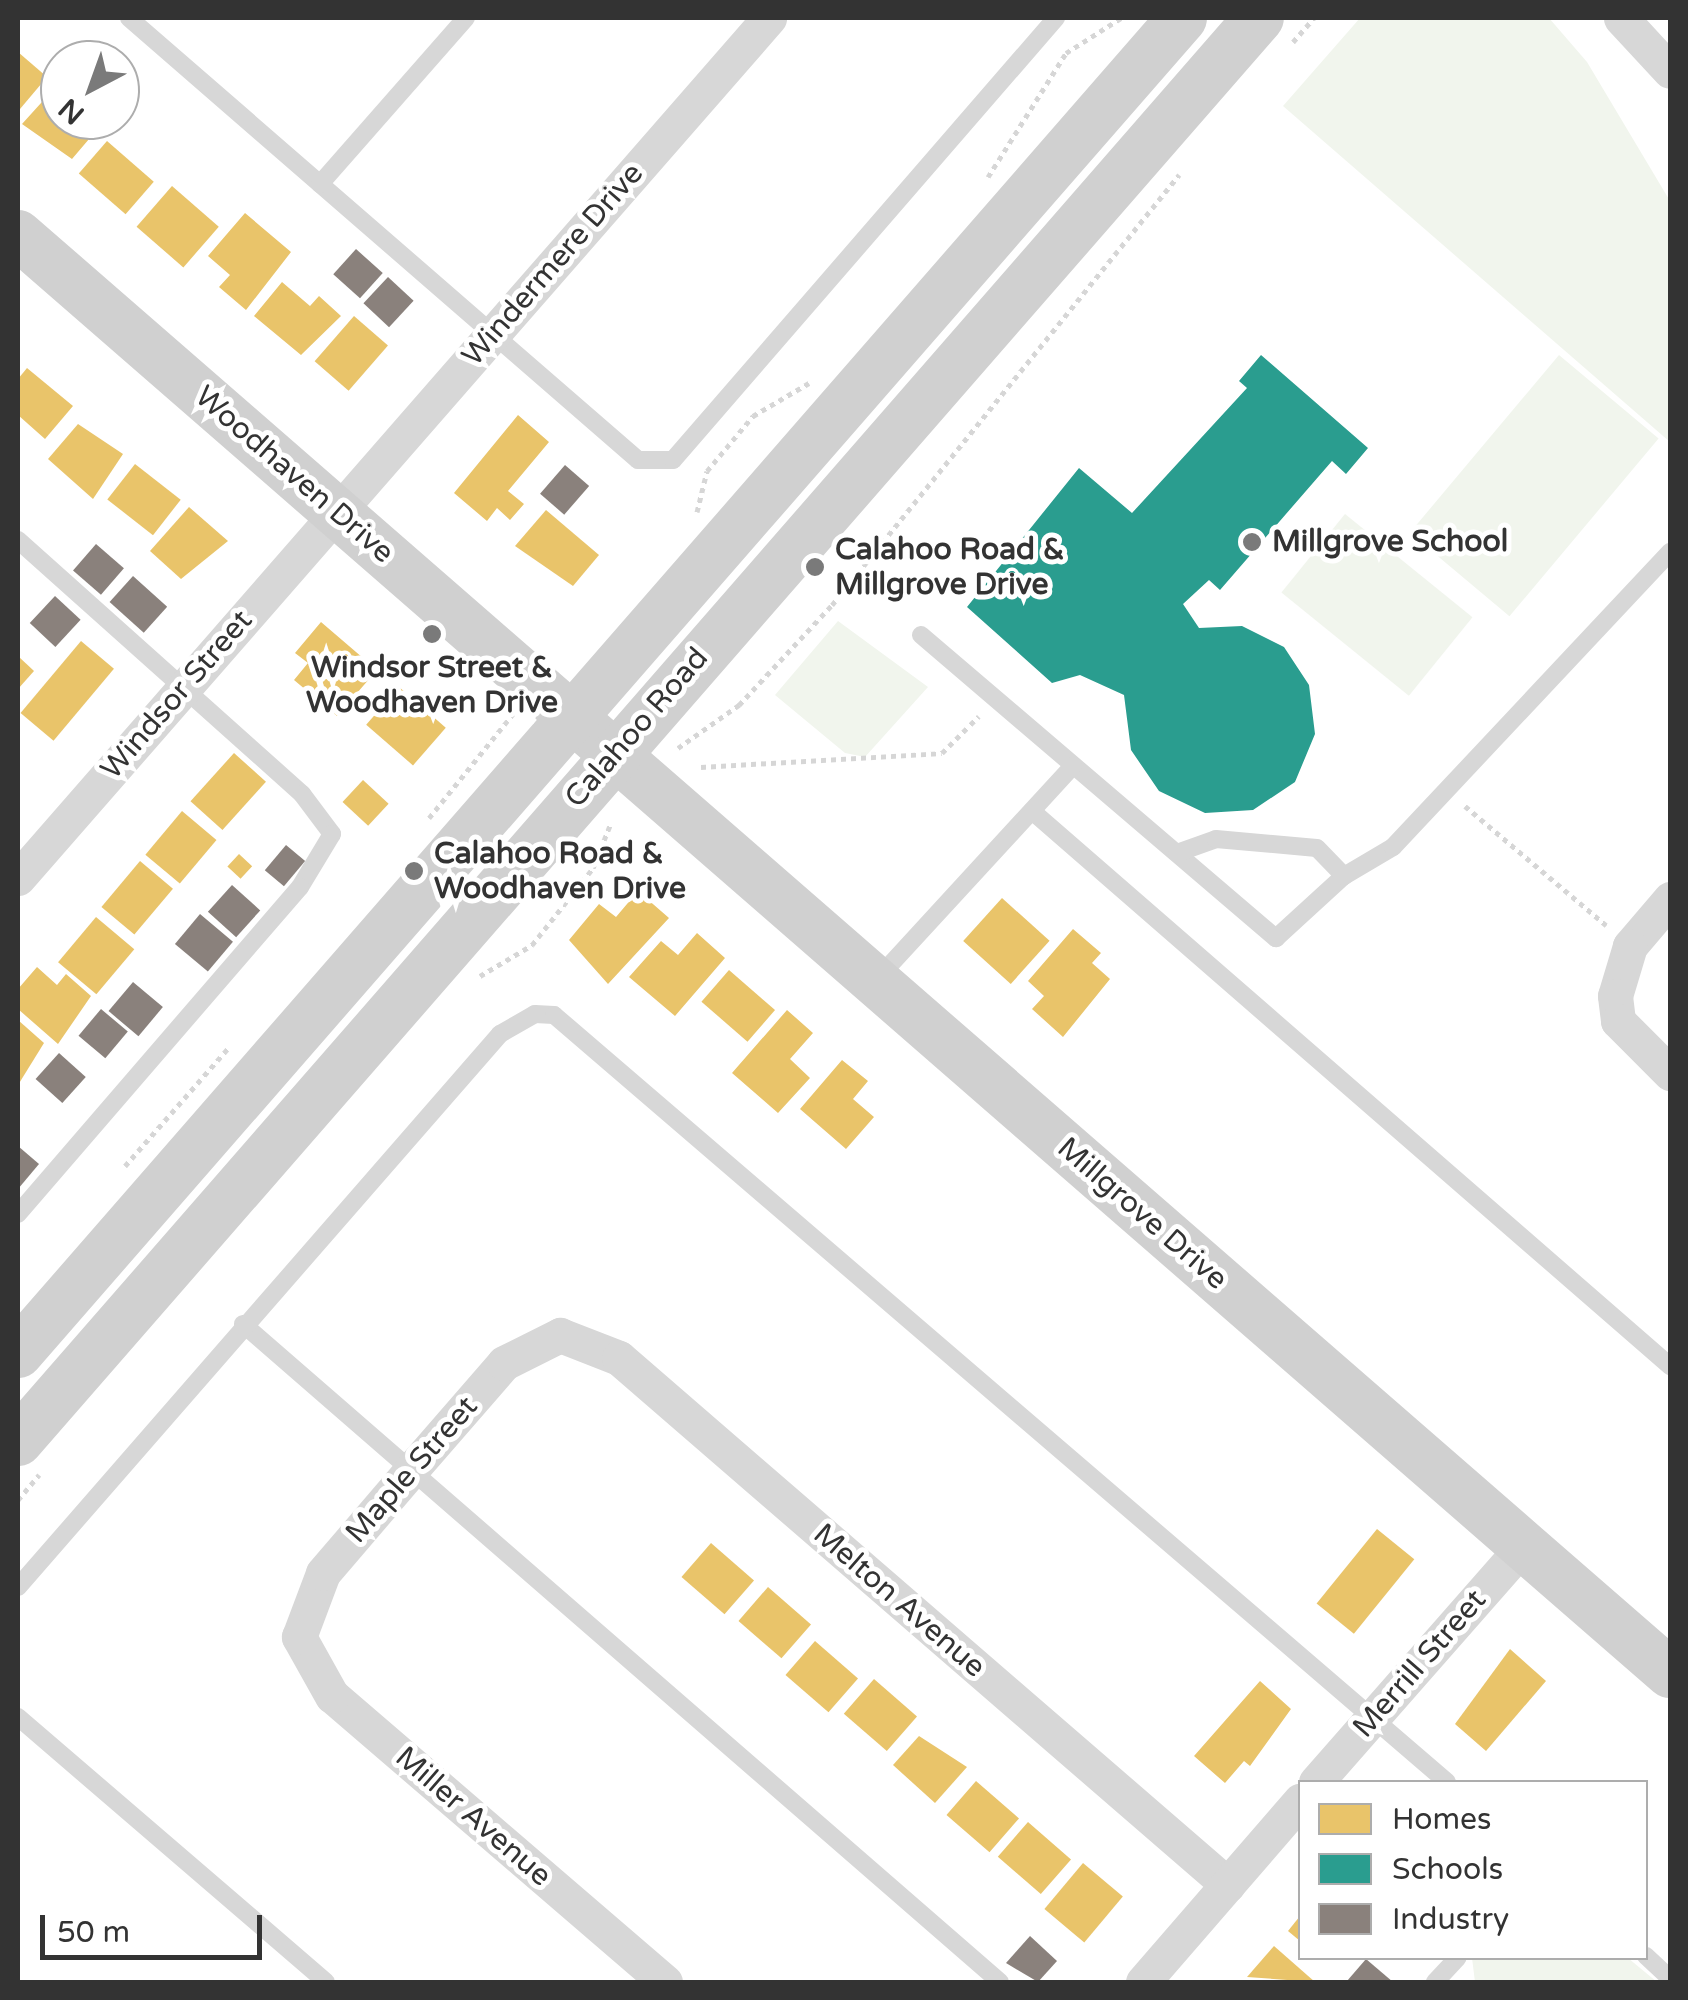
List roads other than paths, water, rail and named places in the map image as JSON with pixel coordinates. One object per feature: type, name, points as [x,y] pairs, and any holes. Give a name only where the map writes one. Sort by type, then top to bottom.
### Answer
[{"type":"main road","name":"Calahoo Road","points":[[18,1353],[1182,18]]},
{"type":"main road","name":"Calahoo Road","points":[[18,1440],[615,752],[1274,32]]},
{"type":"main road","name":"Woodhaven Drive","points":[[18,235],[615,752]]},
{"type":"main road","name":"Millgrove Drive","points":[[615,752],[1670,1673]]},
{"type":"street","name":"Windermere Drive","points":[[336,511],[769,18]]},
{"type":"street","points":[[1621,18],[1670,71]]},
{"type":"street","name":"Windsor Street","points":[[24,857],[184,686],[336,511]]},
{"type":"street","points":[[1670,900],[1630,946],[1614,996],[1618,1021],[1670,1073]]},
{"type":"street","name":"Maple Street","points":[[299,1637],[323,1574],[412,1469],[504,1364],[560,1335]]},
{"type":"street","name":"Melton Avenue","points":[[560,1335],[618,1358],[1228,1885]]},
{"type":"street","name":"Merrill Street","points":[[1318,1780],[1523,1546]]},
{"type":"street","name":"Miller Avenue","points":[[299,1637],[332,1696],[665,1982]]},
{"type":"street","points":[[1144,1982],[1298,1803]]},
{"type":"lane","points":[[128,18],[638,460],[673,460],[1056,18]]},
{"type":"lane","points":[[320,184],[466,18]]},
{"type":"lane","points":[[18,540],[302,794],[332,834],[300,887],[18,1214]]},
{"type":"lane","points":[[921,635],[1276,938],[1344,876],[1393,846],[1670,552]]},
{"type":"lane","points":[[875,981],[1072,766]]},
{"type":"lane","points":[[1032,811],[1670,1366]]},
{"type":"lane","points":[[1177,853],[1216,839],[1317,848],[1344,876]]},
{"type":"lane","points":[[18,1586],[500,1034],[535,1014],[554,1015],[1445,1780]]},
{"type":"lane","points":[[243,1324],[1000,1982]]},
{"type":"lane","points":[[18,1718],[326,1982]]},
{"type":"lane","points":[[1648,1958],[1670,1978]]},
{"type":"lane","points":[[1434,1982],[1454,1960]]},
{"type":"place","name":"Millgrove School","points":[[1252,542]]},
{"type":"place","name":"Calahoo Road & Millgrove Drive","points":[[815,567]]},
{"type":"place","name":"Windsor Street & Woodhaven Drive","points":[[432,634]]},
{"type":"place","name":"Calahoo Road & Woodhaven Drive","points":[[414,871]]}]
